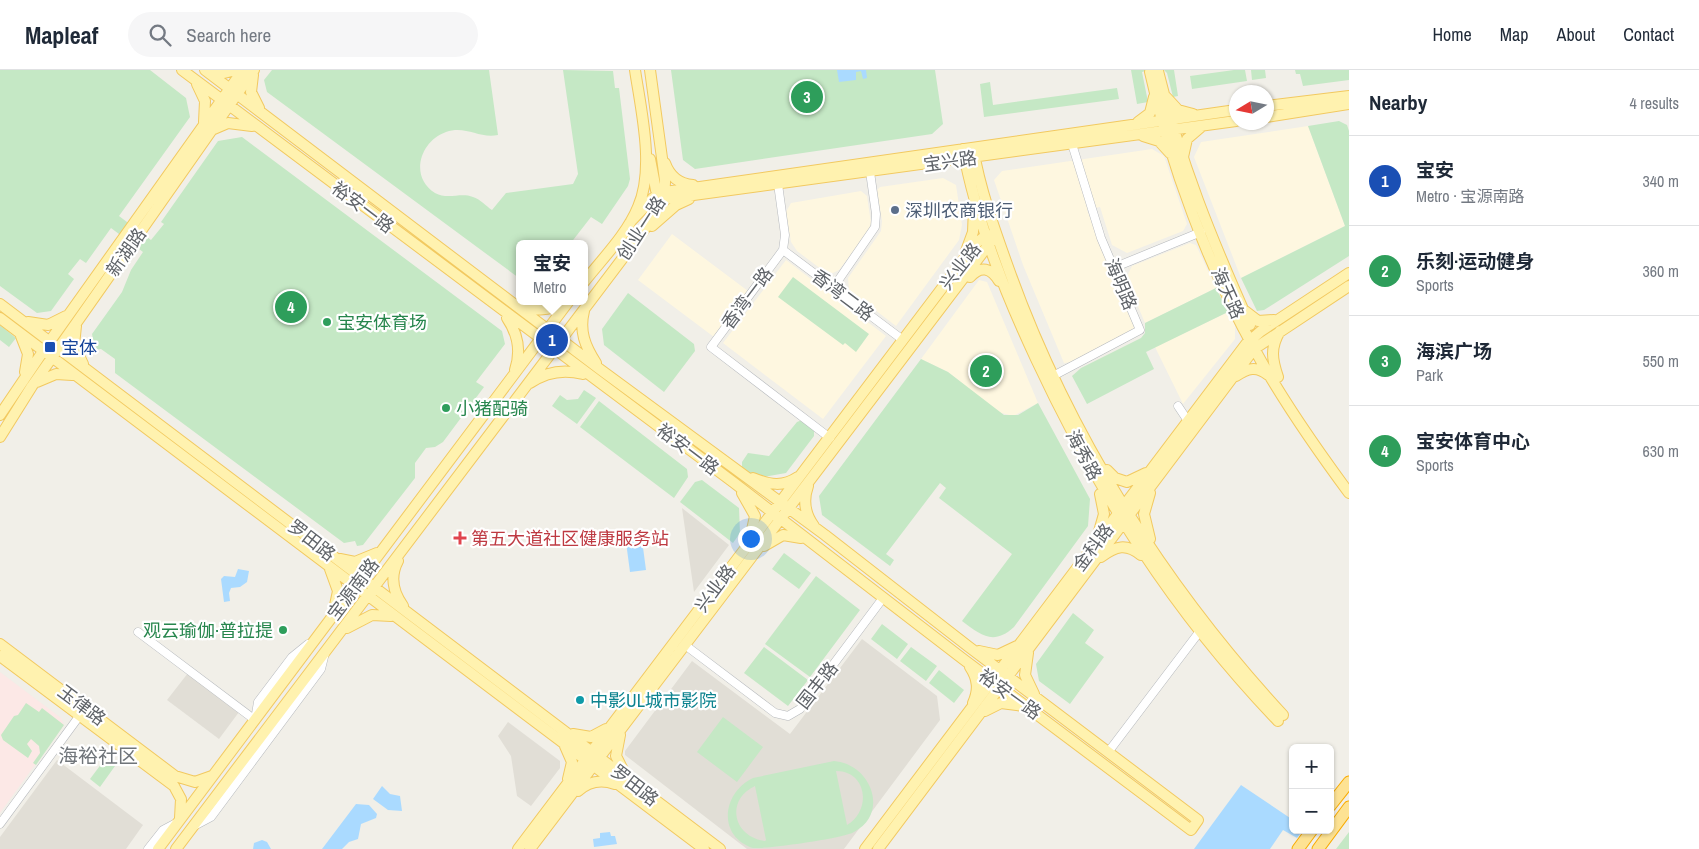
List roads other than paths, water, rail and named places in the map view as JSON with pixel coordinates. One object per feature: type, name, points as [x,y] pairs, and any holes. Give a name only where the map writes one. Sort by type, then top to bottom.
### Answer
[{"type":"highway","points":[[1334,801],[1349,782]]},
{"type":"highway","points":[[1318,849],[1349,807]]},
{"type":"highway","points":[[1298,849],[1309,834]]},
{"type":"main road","name":"裕安一路","points":[[182,70],[733,482],[962,659],[1191,830],[1198,820],[1109,751],[1004,674],[825,534],[784,506],[601,370],[517,305]]},
{"type":"main road","name":"裕安一路","points":[[207,70],[516,304]]},
{"type":"main road","points":[[207,70],[224,73],[236,70]]},
{"type":"main road","name":"新湖路","points":[[0,437],[32,386],[79,320],[233,91],[244,70]]},
{"type":"main road","points":[[255,70],[251,83],[251,92],[257,105],[266,116]]},
{"type":"main road","name":"新湖路","points":[[233,91],[255,70]]},
{"type":"main road","name":"创业一路","points":[[588,277],[631,221],[640,202],[644,185],[644,128],[635,70]]},
{"type":"main road","name":"创业一路","points":[[588,302],[638,238],[662,195],[662,152],[650,70]]},
{"type":"main road","name":"海天路","points":[[1154,72],[1172,155],[1201,232],[1254,342],[1349,493]]},
{"type":"main road","points":[[192,77],[199,87],[206,105],[204,132],[228,122],[257,127]]},
{"type":"main road","points":[[1172,155],[1159,141],[1133,130],[1150,113],[1158,90],[1178,110],[1202,120],[1187,139],[1183,163]]},
{"type":"main road","points":[[1274,114],[1296,107],[1349,96]]},
{"type":"main road","points":[[1274,106],[1349,104]]},
{"type":"main road","name":"宝兴路","points":[[708,190],[1202,120],[1229,112]]},
{"type":"main road","name":"宝兴路","points":[[1202,120],[1229,121]]},
{"type":"main road","name":"海天路","points":[[1167,125],[1237,305]]},
{"type":"main road","points":[[631,221],[662,195],[644,128]]},
{"type":"main road","name":"宝兴路","points":[[662,195],[778,184],[870,172],[969,153],[1072,144],[1133,130]]},
{"type":"main road","name":"新湖路","points":[[0,415],[50,341],[193,148]]},
{"type":"main road","points":[[662,152],[670,173],[675,179],[708,190]]},
{"type":"main road","name":"海秀路","points":[[969,153],[972,188],[991,238],[1092,461],[1120,519],[1146,559],[1200,631],[1243,684],[1281,718],[1219,641],[1161,563],[1127,510],[1092,461],[1054,398],[1008,293],[991,238],[969,153]]},
{"type":"main road","points":[[962,262],[974,227],[972,188]]},
{"type":"main road","points":[[638,238],[676,205],[708,190]]},
{"type":"main road","name":"兴业路","points":[[808,475],[830,438],[962,262],[980,239],[991,238]]},
{"type":"main road","name":"兴业路","points":[[518,849],[564,796],[784,506],[954,291],[991,238]]},
{"type":"main road","points":[[954,291],[976,271],[983,269],[993,272],[1008,293]]},
{"type":"main road","name":"金科路","points":[[1154,474],[1188,421],[1235,359],[1282,317],[1349,274]]},
{"type":"main road","name":"金科路","points":[[1025,646],[1092,564],[1120,519],[1154,474],[1231,380],[1254,342],[1282,329],[1349,286]]},
{"type":"main road","points":[[512,301],[516,303]]},
{"type":"main road","name":"罗田路","points":[[0,304],[329,559],[355,587],[593,758],[704,849]]},
{"type":"main road","points":[[521,305],[540,310],[559,305]]},
{"type":"main road","points":[[548,329],[565,305]]},
{"type":"main road","points":[[1237,305],[1258,321],[1282,317]]},
{"type":"main road","points":[[1235,359],[1240,337],[1237,305]]},
{"type":"main road","points":[[585,306],[581,322],[583,338],[601,370]]},
{"type":"main road","name":"创业一路","points":[[560,339],[585,306]]},
{"type":"main road","points":[[502,311],[511,323],[518,345],[518,360],[511,379]]},
{"type":"main road","points":[[17,317],[32,323],[45,325],[57,322],[71,312]]},
{"type":"main road","name":"罗田路","points":[[0,318],[80,379],[329,559],[362,578],[558,732]]},
{"type":"main road","points":[[79,320],[75,329],[74,345],[80,361],[88,371]]},
{"type":"main road","name":"宝源南路","points":[[158,849],[548,329]]},
{"type":"main road","points":[[1275,378],[1272,354],[1273,343],[1282,329]]},
{"type":"main road","points":[[17,331],[25,344],[28,359],[22,381]]},
{"type":"main road","name":"宝源南路","points":[[176,849],[402,552],[560,339]]},
{"type":"main road","points":[[1231,380],[1253,368],[1260,369],[1275,378]]},
{"type":"main road","points":[[524,389],[539,378],[553,372],[570,371],[591,377]]},
{"type":"main road","points":[[32,386],[42,378],[56,374],[70,374],[80,379]]},
{"type":"main road","name":"海天路","points":[[1275,378],[1349,482]]},
{"type":"main road","points":[[1092,461],[1115,478],[1124,482],[1154,474]]},
{"type":"main road","points":[[1092,461],[1104,507],[1104,518],[1095,545]]},
{"type":"main road","points":[[742,473],[762,482],[777,484],[808,475],[806,511],[814,526],[825,534]]},
{"type":"main road","points":[[1154,474],[1146,503],[1144,519],[1161,563]]},
{"type":"main road","points":[[733,482],[750,504],[755,516],[752,536],[745,558]]},
{"type":"main road","name":"金科路","points":[[878,849],[973,715],[1025,646],[1095,545],[1120,519]]},
{"type":"main road","points":[[745,558],[783,535],[800,538],[816,546]]},
{"type":"main road","points":[[1092,564],[1110,550],[1123,546],[1135,550],[1146,559]]},
{"type":"main road","points":[[328,622],[338,591],[329,559],[355,562],[369,558],[384,548]]},
{"type":"main road","points":[[402,552],[396,565],[393,583],[398,598],[412,616]]},
{"type":"main road","name":"兴业路","points":[[620,722],[685,645],[745,558]]},
{"type":"main road","points":[[336,637],[358,621],[372,615],[386,615],[401,621]]},
{"type":"main road","name":"玉律路","points":[[0,644],[83,712],[169,777],[180,795],[182,809],[179,822]]},
{"type":"main road","points":[[969,647],[998,655],[1025,646],[1025,675],[1036,697]]},
{"type":"main road","name":"玉律路","points":[[0,656],[83,712]]},
{"type":"main road","points":[[962,659],[973,672],[977,682],[973,715]]},
{"type":"main road","points":[[973,715],[1001,703],[1018,704],[1028,707]]},
{"type":"main road","name":"金科路","points":[[865,849],[973,715]]},
{"type":"main road","points":[[558,732],[591,737],[620,722]]},
{"type":"main road","points":[[620,722],[616,756],[628,785]]},
{"type":"main road","points":[[558,732],[572,762],[564,796]]},
{"type":"main road","name":"玉律路","points":[[169,777],[195,782],[209,778],[216,772]]},
{"type":"main road","points":[[564,796],[597,781],[628,785]]},
{"type":"main road","name":"罗田路","points":[[628,785],[720,849]]},
{"type":"main road","name":"兴业路","points":[[530,849],[564,796]]},
{"type":"street","name":"海明路","points":[[1053,376],[1139,331],[1096,221],[1072,144]]},
{"type":"street","points":[[834,288],[875,227],[876,214],[870,172]]},
{"type":"street","points":[[778,184],[785,235],[783,250]]},
{"type":"street","points":[[1113,268],[1201,232]]},
{"type":"street","name":"香湾二路","points":[[783,250],[903,340]]},
{"type":"street","name":"香湾一路","points":[[783,250],[711,347],[830,438]]},
{"type":"street","points":[[1178,406],[1188,421]]},
{"type":"street","name":"国丰路","points":[[685,645],[775,713],[788,716],[800,709],[883,598]]},
{"type":"street","points":[[1109,751],[1200,631]]},
{"type":"street","points":[[138,632],[255,720]]},
{"type":"street","points":[[0,824],[83,712]]},
{"type":"street","points":[[148,849],[163,830],[179,822]]},
{"type":"street","points":[[184,849],[186,837]]},
{"type":"water","points":[[837,70],[866,70],[867,78],[863,79],[861,71],[856,72],[856,80],[839,82]]},
{"type":"water","points":[[642,540],[646,570],[630,572],[626,542]]},
{"type":"water","points":[[238,569],[249,571],[247,582],[240,587],[231,588],[229,593],[230,601],[224,602],[221,579],[224,576],[235,577]]},
{"type":"water","points":[[1241,785],[1289,817],[1289,833],[1283,830],[1270,849],[1194,849]]},
{"type":"water","points":[[382,786],[390,794],[400,796],[402,811],[388,810],[373,799]]},
{"type":"water","points":[[356,804],[369,805],[377,814],[376,818],[361,824],[358,839],[349,842],[342,849],[322,849]]},
{"type":"water","points":[[610,832],[611,836],[615,836],[617,844],[594,847],[593,839],[600,838],[600,833]]},
{"type":"water","points":[[1290,834],[1300,834],[1297,838]]},
{"type":"water","points":[[262,840],[267,842],[271,849],[253,849],[254,843]]},
{"type":"place","name":"海滨广场","points":[[807,97]]},
{"type":"place","name":"深圳农商银行","points":[[895,210]]},
{"type":"place","name":"宝安体育中心","points":[[291,307]]},
{"type":"place","name":"宝安体育场","points":[[327,322]]},
{"type":"place","name":"宝安","points":[[552,340]]},
{"type":"place","name":"宝体","points":[[50,347]]},
{"type":"place","name":"乐刻·运动健身","points":[[986,371]]},
{"type":"place","name":"小猪配骑","points":[[446,408]]},
{"type":"place","name":"第五大道社区健康服务站","points":[[460,538]]},
{"type":"place","name":"观云瑜伽·普拉提","points":[[283,630]]},
{"type":"place","name":"中影UL城市影院","points":[[580,700]]},
{"type":"district","name":"海裕社区","points":[[98,755]]}]
